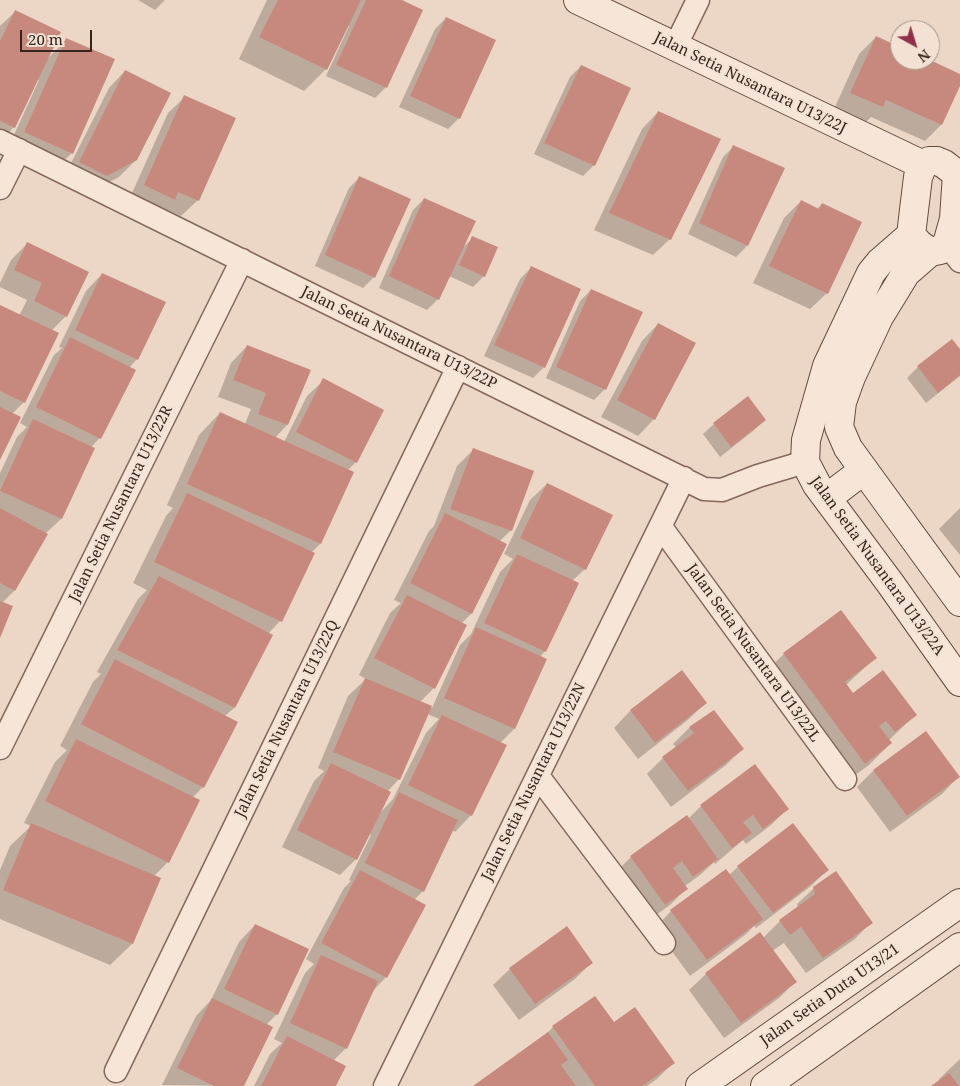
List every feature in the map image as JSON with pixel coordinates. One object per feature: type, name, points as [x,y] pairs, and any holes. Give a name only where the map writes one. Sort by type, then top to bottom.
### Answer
[{"type":"street","name":"Jalan Setia Nusantara U13/22J","points":[[578,0],[923,165],[929,161],[937,161],[958,171]]},
{"type":"street","points":[[676,47],[698,0]]},
{"type":"street","points":[[0,188],[10,145]]},
{"type":"street","name":"Jalan Setia Nusantara U13/22P","points":[[10,145],[704,489],[722,490],[758,476],[806,451]]},
{"type":"street","points":[[923,165],[918,177],[937,248]]},
{"type":"street","points":[[958,171],[954,219],[937,248],[906,273],[879,317],[851,377],[842,402],[838,427],[848,448],[960,602]]},
{"type":"street","points":[[806,451],[827,366],[871,273],[880,262],[937,248]]},
{"type":"street","name":"Jalan Setia Nusantara U13/22R","points":[[0,748],[242,260]]},
{"type":"street","name":"Jalan Setia Nusantara U13/22Q","points":[[116,1071],[458,367]]},
{"type":"street","points":[[806,451],[838,427]]},
{"type":"street","name":"Jalan Setia Nusantara U13/22A","points":[[806,451],[817,485],[890,583],[960,682]]},
{"type":"street","points":[[827,498],[864,470]]},
{"type":"street","name":"Jalan Setia Nusantara U13/22N","points":[[385,1086],[684,478]]},
{"type":"street","name":"Jalan Setia Nusantara U13/22L","points":[[660,526],[845,779]]},
{"type":"street","points":[[538,776],[664,943]]},
{"type":"street","name":"Jalan Setia Duta U13/21","points":[[700,1086],[960,903]]},
{"type":"street","points":[[765,1086],[960,947]]},
{"type":"building","points":[[278,0],[361,0],[327,70],[259,37]]},
{"type":"building","points":[[366,0],[402,0],[423,10],[387,88],[336,65]]},
{"type":"building","points":[[15,10],[61,32],[15,128],[0,121],[0,41]]},
{"type":"building","points":[[446,17],[496,40],[460,119],[410,96]]},
{"type":"building","points":[[876,36],[890,42],[890,70],[940,70],[940,65],[960,74],[960,86],[942,125],[886,100],[883,107],[850,93]]},
{"type":"building","points":[[66,38],[115,59],[73,154],[24,132]]},
{"type":"building","points":[[581,65],[631,88],[595,166],[544,143]]},
{"type":"building","points":[[125,70],[171,93],[137,160],[107,176],[79,162]]},
{"type":"building","points":[[184,95],[236,118],[199,201],[178,192],[175,200],[144,185]]},
{"type":"building","points":[[658,111],[721,139],[671,240],[609,213]]},
{"type":"building","points":[[733,145],[785,168],[748,246],[699,223]]},
{"type":"building","points":[[359,176],[411,199],[375,278],[325,255]]},
{"type":"building","points":[[424,198],[476,221],[439,300],[389,276]]},
{"type":"building","points":[[801,200],[819,209],[822,203],[862,222],[828,294],[769,266]]},
{"type":"building","points":[[472,236],[498,247],[485,277],[459,265]]},
{"type":"building","points":[[27,242],[89,272],[67,317],[34,301],[42,283],[14,270]]},
{"type":"building","points":[[531,266],[581,289],[545,368],[494,345]]},
{"type":"building","points":[[102,273],[166,302],[138,360],[75,330]]},
{"type":"building","points":[[591,289],[643,312],[606,390],[556,367]]},
{"type":"building","points":[[0,305],[59,333],[25,403],[0,391]]},
{"type":"building","points":[[658,323],[696,343],[655,420],[617,400]]},
{"type":"building","points":[[70,337],[136,370],[101,439],[36,407]]},
{"type":"building","points":[[952,339],[960,349],[960,375],[938,393],[917,366]]},
{"type":"building","points":[[247,345],[311,370],[288,425],[258,414],[266,393],[233,380]]},
{"type":"building","points":[[323,378],[384,410],[357,463],[296,432]]},
{"type":"building","points":[[748,396],[766,420],[731,447],[713,423]]},
{"type":"building","points":[[0,407],[21,417],[0,460]]},
{"type":"building","points":[[220,412],[354,472],[321,544],[187,484]]},
{"type":"building","points":[[33,419],[95,448],[62,519],[0,491]]},
{"type":"building","points":[[473,448],[534,471],[512,531],[450,509]]},
{"type":"building","points":[[547,483],[613,515],[586,570],[520,538]]},
{"type":"building","points":[[187,493],[315,553],[282,622],[154,562]]},
{"type":"building","points":[[0,508],[48,534],[15,591],[0,583]]},
{"type":"building","points":[[445,513],[507,544],[472,614],[410,583]]},
{"type":"building","points":[[517,554],[579,583],[546,652],[484,623]]},
{"type":"building","points":[[159,576],[273,635],[235,708],[117,650]]},
{"type":"building","points":[[407,595],[467,625],[435,689],[374,658]]},
{"type":"building","points":[[0,601],[13,606],[0,638]]},
{"type":"building","points":[[841,610],[877,658],[845,682],[853,693],[883,670],[917,715],[895,732],[886,721],[879,726],[892,743],[865,764],[783,653]]},
{"type":"building","points":[[476,627],[547,659],[515,729],[444,698]]},
{"type":"building","points":[[115,659],[238,722],[204,788],[81,724]]},
{"type":"building","points":[[682,670],[707,703],[655,743],[630,710]]},
{"type":"building","points":[[365,678],[432,706],[400,780],[333,752]]},
{"type":"building","points":[[714,710],[744,749],[688,791],[662,757],[694,733],[689,727]]},
{"type":"building","points":[[442,715],[507,745],[472,816],[408,785]]},
{"type":"building","points":[[926,731],[960,777],[907,816],[873,770]]},
{"type":"building","points":[[76,739],[200,800],[169,863],[45,801]]},
{"type":"building","points":[[331,763],[391,792],[357,860],[297,830]]},
{"type":"building","points":[[755,764],[789,809],[763,829],[753,815],[743,822],[752,833],[732,848],[700,805]]},
{"type":"building","points":[[399,792],[458,820],[424,892],[365,863]]},
{"type":"building","points":[[687,815],[718,859],[693,877],[682,861],[673,868],[688,889],[665,905],[630,856]]},
{"type":"building","points":[[31,823],[161,878],[133,944],[3,890]]},
{"type":"building","points":[[793,823],[829,870],[773,913],[737,866]]},
{"type":"building","points":[[726,869],[763,919],[707,960],[670,910]]},
{"type":"building","points":[[360,870],[426,905],[387,978],[321,943]]},
{"type":"building","points":[[836,871],[873,923],[823,958],[801,927],[790,935],[779,920],[815,894],[813,887]]},
{"type":"building","points":[[255,924],[309,949],[278,1015],[224,989]]},
{"type":"building","points":[[567,926],[593,963],[535,1004],[509,968]]},
{"type":"building","points":[[760,932],[797,982],[741,1023],[705,973]]},
{"type":"building","points":[[321,955],[378,981],[347,1049],[290,1023]]},
{"type":"building","points":[[595,996],[614,1022],[635,1007],[675,1063],[642,1086],[595,1086],[552,1026]]},
{"type":"building","points":[[212,998],[273,1027],[244,1086],[214,1086],[177,1068]]},
{"type":"building","points":[[548,1032],[568,1060],[561,1065],[576,1086],[473,1086]]},
{"type":"building","points":[[287,1036],[346,1066],[336,1086],[261,1086]]},
{"type":"building","points":[[949,1073],[959,1086],[931,1086]]}]
